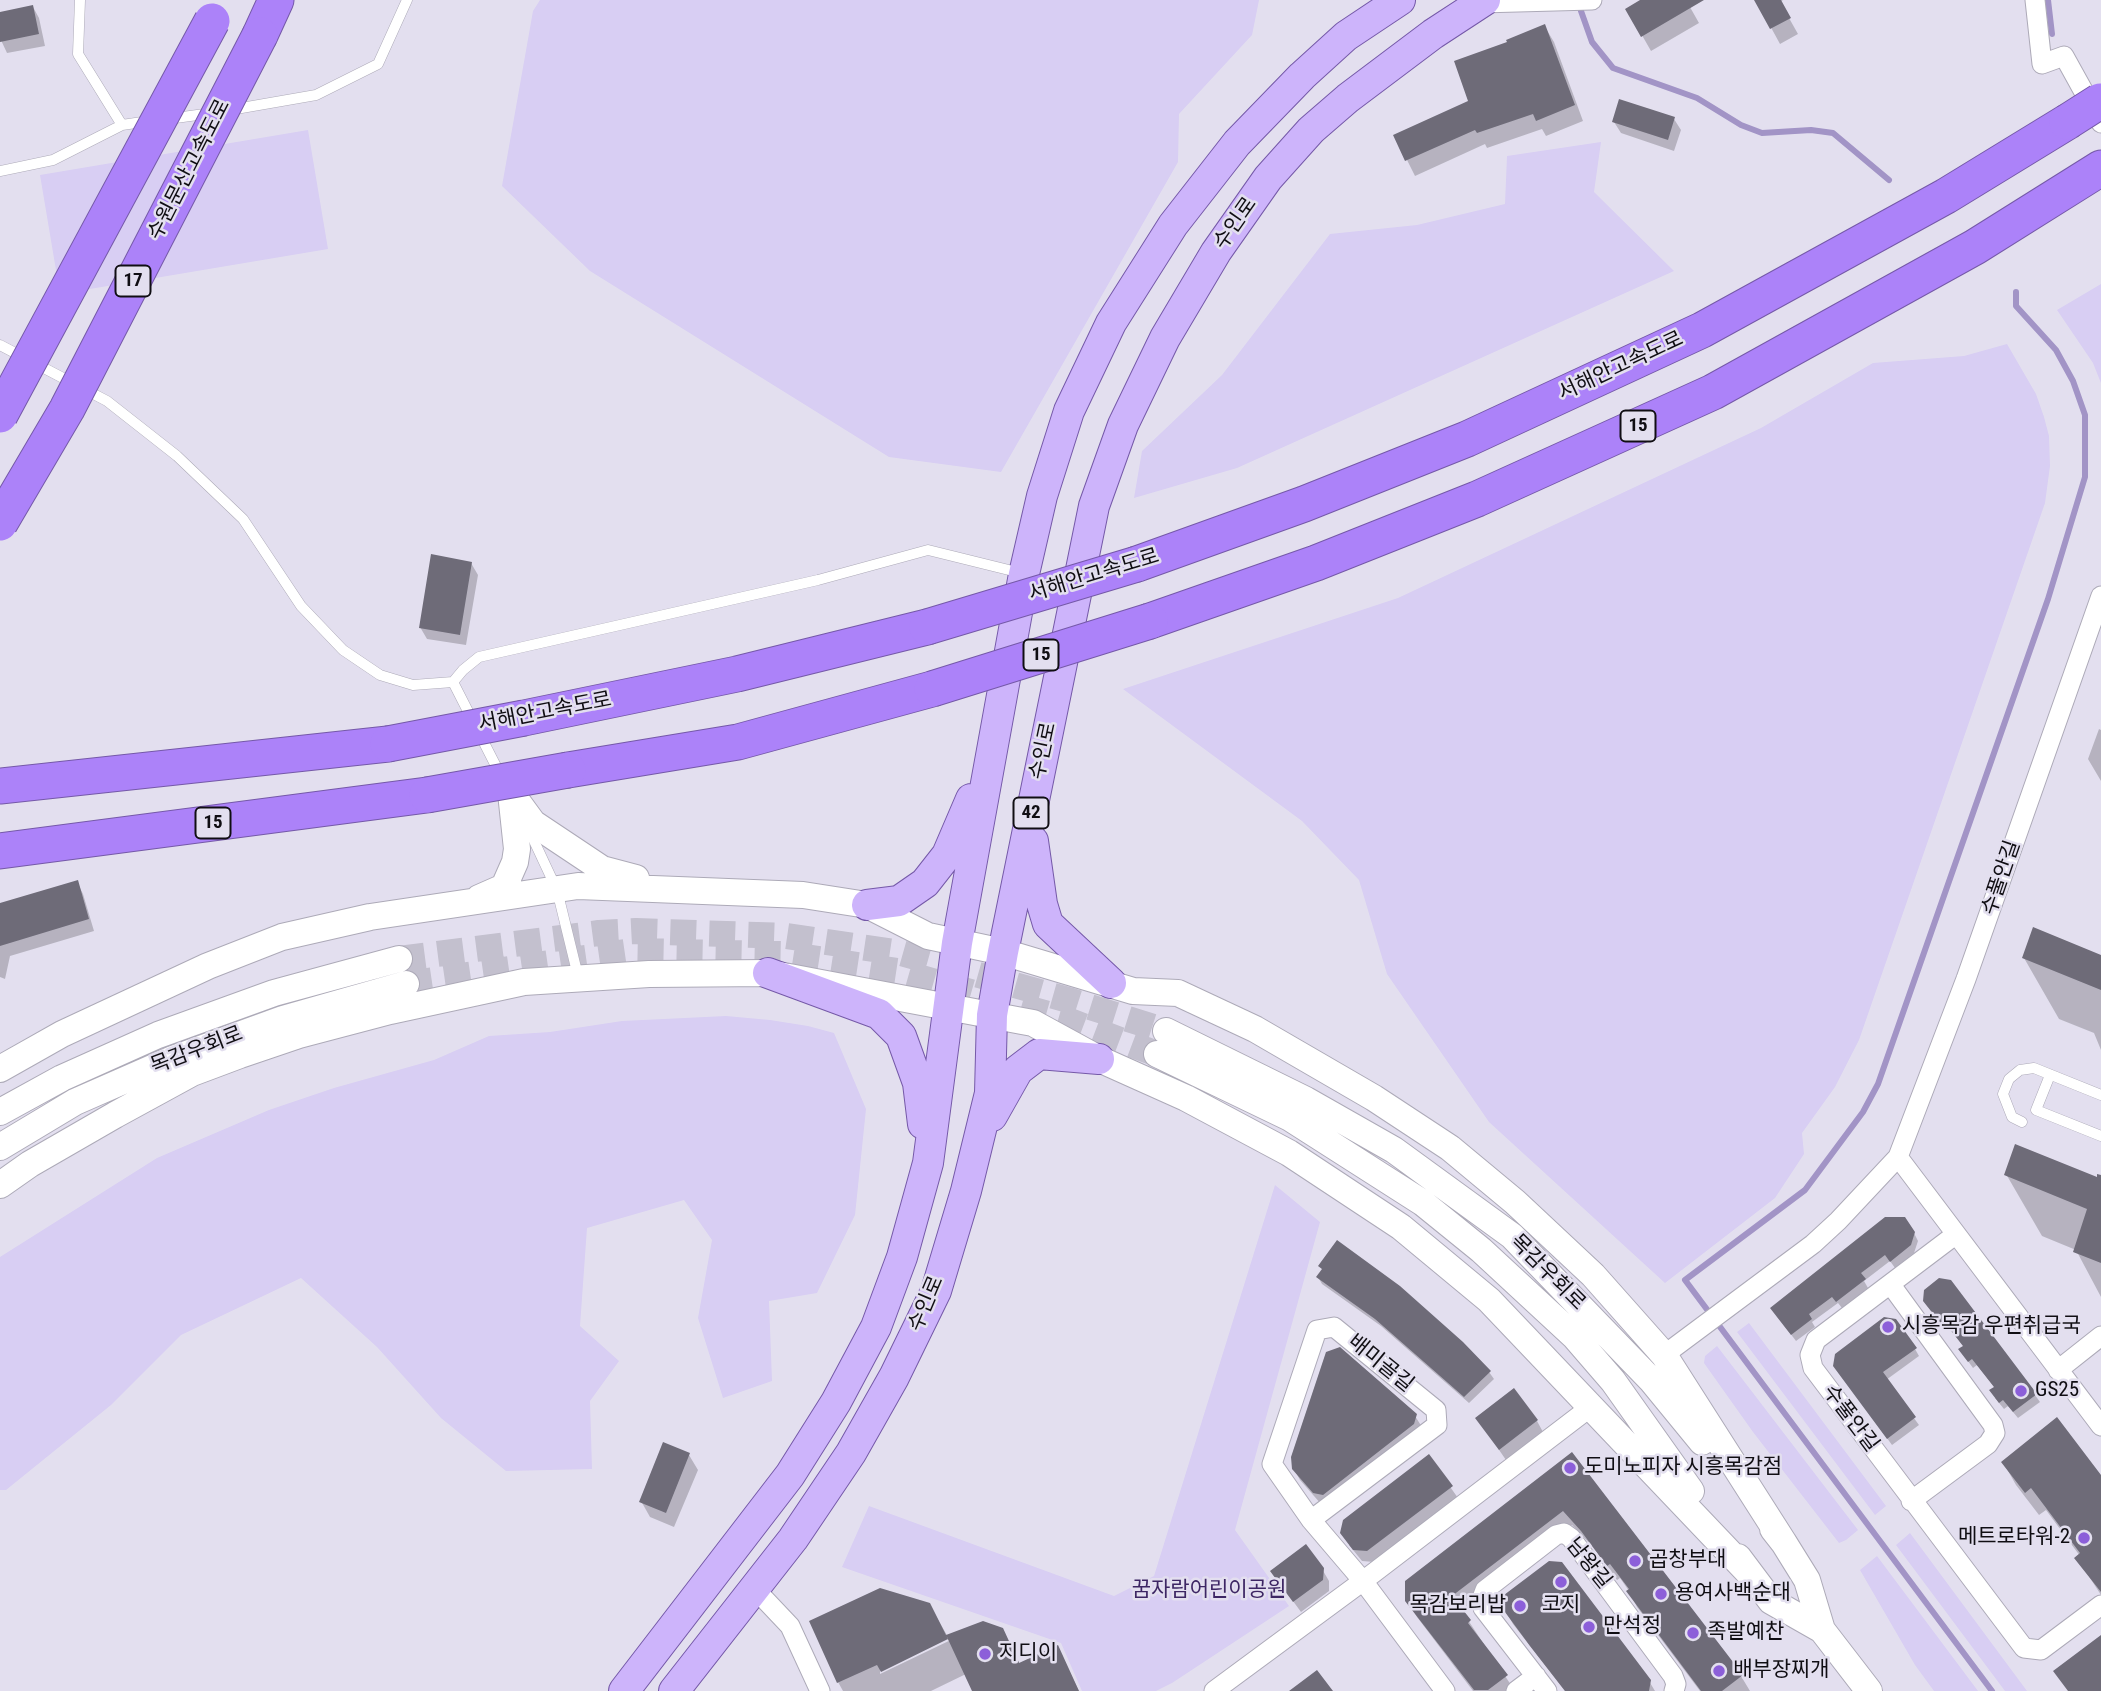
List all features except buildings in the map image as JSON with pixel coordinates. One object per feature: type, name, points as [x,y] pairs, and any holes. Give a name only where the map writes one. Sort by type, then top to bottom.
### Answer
[{"type":"highway","name":"수원문산고속도로","points":[[0,523],[67,409],[260,35],[275,0]]},
{"type":"highway","name":"17","points":[[0,415],[217,11]]},
{"type":"highway","name":"서해안고속도로","points":[[0,786],[388,744],[524,719],[737,674],[927,627],[1137,564],[1304,504],[1466,439],[1702,330],[1946,196],[2067,122],[2101,108]]},
{"type":"highway","name":"15","points":[[0,851],[427,795],[738,741],[932,689],[1150,621],[1316,563],[1477,499],[1713,392],[1975,247],[2098,169]]},
{"type":"main road","name":"수인로","points":[[624,1691],[790,1475],[836,1402],[876,1327],[902,1257],[928,1163],[957,943],[1024,573],[1042,496],[1069,411],[1111,323],[1173,225],[1237,143],[1302,76],[1346,36],[1400,0]]},
{"type":"main road","name":"수인로","points":[[674,1691],[793,1539],[851,1453],[894,1377],[936,1291],[966,1191],[990,1093],[992,1015],[1003,952],[1094,506],[1123,425],[1165,338],[1216,252],[1268,177],[1311,130],[1348,98],[1433,34],[1483,1]]},
{"type":"main road","points":[[0,1069],[62,1034],[208,966],[282,937],[370,916],[578,886],[803,895],[867,905],[899,901],[925,883],[947,855],[993,747]]},
{"type":"main road","points":[[511,793],[533,824],[602,869],[675,889]]},
{"type":"main road","points":[[468,903],[504,887],[515,862],[517,849],[511,793]]},
{"type":"main road","points":[[1030,818],[1042,904],[1048,924],[1111,984]]},
{"type":"main road","points":[[867,905],[928,936],[1003,952],[1133,991],[1178,993],[1255,1029],[1374,1098],[1450,1148],[1515,1202],[1593,1275],[1664,1354],[1784,1543]]},
{"type":"main road","name":"목감우회로","points":[[0,1112],[62,1078],[158,1035],[274,993],[402,971],[283,1019],[173,1059],[75,1102],[0,1147]]},
{"type":"main road","points":[[768,972],[879,1014],[901,1036],[918,1083],[928,1163]]},
{"type":"main road","points":[[0,1185],[30,1164],[192,1073],[299,1035],[390,1010],[524,982],[578,977],[768,972],[1033,1023],[1099,1059],[1186,1098],[1289,1153],[1401,1227],[1489,1300],[1748,1572]]},
{"type":"main road","name":"목감우회로","points":[[1822,1630],[1772,1601],[1748,1572],[1613,1381],[1575,1337],[1481,1250],[1423,1203],[1290,1118],[1161,1043],[1306,1100],[1394,1150],[1512,1236],[1652,1381],[1784,1543],[1807,1580],[1822,1630],[1868,1691]]},
{"type":"main road","points":[[978,1141],[1018,1070],[1039,1054],[1099,1059]]},
{"type":"street","points":[[1483,1],[1592,0]]},
{"type":"street","points":[[2035,0],[2042,64],[2064,55],[2101,108]]},
{"type":"street","name":"수풀안길","points":[[1664,1354],[1813,1244],[1898,1157],[1966,979],[2101,596]]},
{"type":"street","points":[[1898,1157],[2101,1426]]},
{"type":"street","name":"수풀안길","points":[[1955,1235],[1816,1340],[1810,1355],[1812,1368],[2024,1648],[2041,1650],[2101,1605]]},
{"type":"street","points":[[1891,1285],[1993,1425],[1995,1433],[1988,1444],[1911,1501]]},
{"type":"street","name":"배미골길","points":[[1311,1520],[1437,1425],[1436,1410],[1334,1327],[1317,1331],[1272,1464],[1311,1520],[1363,1581]]},
{"type":"street","points":[[2058,1370],[2101,1336]]},
{"type":"street","points":[[1214,1691],[1592,1406]]},
{"type":"street","name":"남왕길","points":[[1516,1691],[1541,1684],[1483,1608],[1482,1598],[1485,1590],[1556,1535],[1564,1534],[1570,1538],[1673,1676],[1676,1684],[1674,1691]]},
{"type":"street","points":[[1363,1581],[1446,1691]]},
{"type":"street","points":[[754,1588],[790,1626],[820,1691]]},
{"type":"lane","points":[[80,0],[78,54],[122,125]]},
{"type":"lane","points":[[0,171],[53,160],[122,125],[246,108],[316,95],[378,64],[407,0]]},
{"type":"lane","points":[[0,345],[107,401],[177,456],[243,519],[302,606],[343,650],[380,674],[413,685],[453,682],[479,657],[818,580],[928,550],[1024,573]]},
{"type":"lane","points":[[453,682],[511,793],[556,890],[578,977]]},
{"type":"lane","points":[[0,779],[68,778]]},
{"type":"lane","points":[[2022,1122],[2012,1117],[2003,1094],[2009,1079],[2021,1070],[2034,1068],[2101,1095]]},
{"type":"lane","points":[[2050,1075],[2036,1110],[2101,1136]]},
{"type":"green space","points":[[540,0],[1259,0],[1252,35],[1179,114],[1178,162],[1001,472],[889,457],[590,271],[502,186],[533,11]]},
{"type":"green space","points":[[308,130],[328,249],[60,294],[40,175]]},
{"type":"green space","points":[[1601,142],[1594,192],[1674,271],[1237,468],[1134,498],[1142,451],[1222,375],[1330,234],[1417,225],[1505,204],[1507,156]]},
{"type":"green space","points":[[2101,284],[2101,383],[2093,363],[2057,310]]},
{"type":"green space","points":[[2007,344],[2036,394],[2049,436],[2050,466],[2045,503],[1859,1040],[1835,1087],[1802,1133],[1804,1154],[1775,1198],[1665,1283],[1489,1122],[1387,974],[1359,880],[1302,821],[1123,689],[1398,598],[1761,428],[1873,363],[1964,356]]},
{"type":"green space","points":[[726,1016],[770,1020],[834,1033],[866,1109],[855,1215],[817,1293],[769,1301],[772,1381],[723,1398],[698,1318],[712,1240],[684,1200],[587,1228],[580,1326],[619,1361],[590,1401],[592,1469],[506,1471],[441,1418],[377,1347],[301,1278],[181,1335],[111,1405],[6,1490],[0,1490],[0,1257],[157,1158],[269,1110],[334,1088],[434,1060],[489,1036],[550,1032],[622,1021]]},
{"type":"green space","name":"꿈자람어린이공원","points":[[1275,1185],[1320,1222],[1235,1530],[1289,1606],[1156,1691],[1082,1691],[1061,1643],[842,1567],[869,1506],[1114,1596],[1154,1576]]},
{"type":"green space","points":[[1749,1323],[1886,1506],[1875,1515],[1737,1332]]},
{"type":"green space","points":[[1717,1346],[1858,1530],[1846,1540],[1839,1543],[1753,1432],[1704,1363],[1705,1356]]},
{"type":"green space","points":[[1910,1533],[2027,1691],[2005,1691],[1896,1545]]},
{"type":"green space","points":[[1877,1556],[1978,1691],[1934,1691],[1915,1665],[1860,1570]]},
{"type":"waterway","points":[[2048,0],[2052,34]]},
{"type":"waterway","points":[[1581,11],[1592,42],[1613,68],[1697,98],[1741,125],[1762,133],[1811,130],[1833,133],[1889,180]]},
{"type":"waterway","points":[[1992,1691],[1685,1280],[1805,1190],[1863,1112],[1878,1084],[2048,599],[2085,477],[2085,415],[2073,381],[2056,350],[2016,306],[2016,292]]},
{"type":"tunnel","points":[[399,959],[599,933],[636,931],[787,936],[901,953],[1166,1031]]},
{"type":"tunnel","points":[[406,984],[633,951],[785,954],[897,971],[1062,1018],[1157,1054]]},
{"type":"place","name":"시흥목감 우편취급국","points":[[1888,1327]]},
{"type":"place","name":"GS25","points":[[2021,1391]]},
{"type":"place","name":"도미노피자 시흥목감점","points":[[1570,1468]]},
{"type":"place","name":"메트로타워-2","points":[[2084,1538]]},
{"type":"place","name":"곱창부대","points":[[1635,1561]]},
{"type":"place","name":"코지","points":[[1561,1582]]},
{"type":"place","name":"용여사백순대","points":[[1661,1594]]},
{"type":"place","name":"목감보리밥","points":[[1520,1606]]},
{"type":"place","name":"만석정","points":[[1589,1627]]},
{"type":"place","name":"족발예찬","points":[[1693,1633]]},
{"type":"place","name":"지디이","points":[[985,1654]]},
{"type":"place","name":"배부장찌개","points":[[1719,1671]]}]
